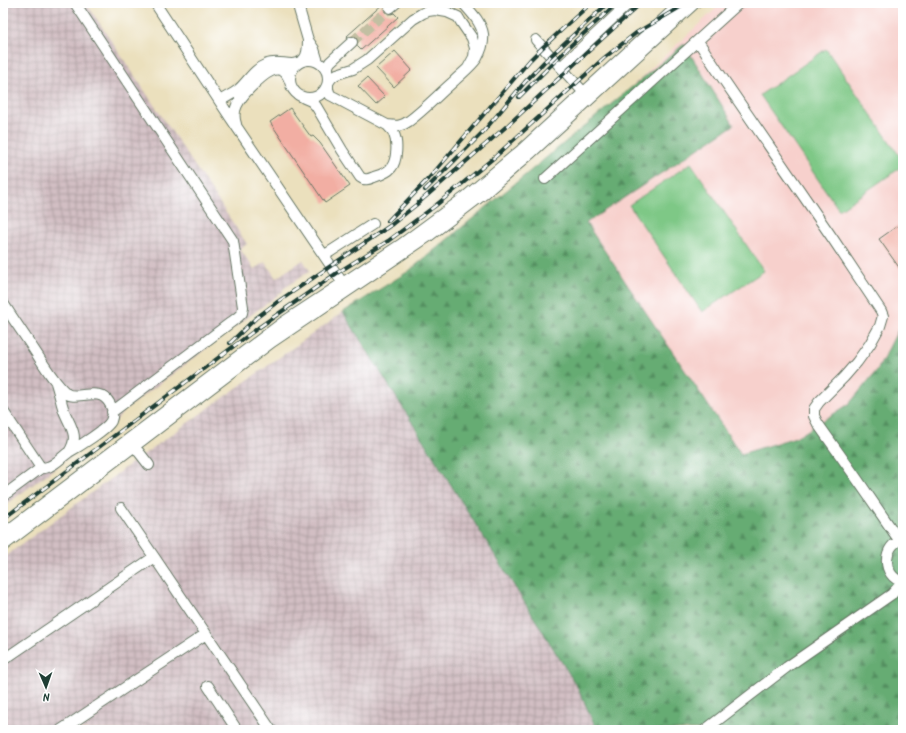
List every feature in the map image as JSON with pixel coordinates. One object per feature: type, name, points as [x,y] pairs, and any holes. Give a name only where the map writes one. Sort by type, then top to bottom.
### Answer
[{"type":"lane","points":[[76,3],[233,241],[243,307],[242,313],[238,317],[112,412]]},
{"type":"lane","points":[[154,3],[346,287]]},
{"type":"lane","points":[[298,3],[298,9],[308,40],[314,49],[318,62]]},
{"type":"lane","points":[[387,125],[398,126],[409,121],[474,62],[482,46],[483,34],[479,23],[463,3]]},
{"type":"lane","points":[[560,66],[629,3]]},
{"type":"lane","points":[[587,95],[680,3]]},
{"type":"lane","points":[[3,546],[282,323],[346,287],[465,197],[695,3]]},
{"type":"lane","points":[[545,179],[739,3]]},
{"type":"lane","points":[[328,80],[334,75],[353,69],[367,60],[418,16],[428,11],[435,10],[447,12],[458,17],[472,38],[475,53],[468,68]]},
{"type":"lane","points":[[290,84],[292,71],[295,66],[305,58],[308,40]]},
{"type":"lane","points":[[536,40],[587,95]]},
{"type":"lane","points":[[698,41],[833,239],[883,316],[880,326],[858,362],[819,402],[814,410],[814,416],[818,424],[901,539],[893,544],[889,550],[886,562],[891,574],[899,581],[903,582],[892,594],[786,667],[705,730]]},
{"type":"lane","points":[[304,98],[318,97],[322,93],[326,88],[330,62],[352,42]]},
{"type":"lane","points":[[220,101],[238,90],[263,66],[273,62],[292,65],[307,60],[313,60],[318,62],[327,71],[329,92],[334,97],[392,129],[396,138],[396,153],[391,168],[368,180],[362,179],[342,150],[316,106],[311,101],[298,95],[293,90],[287,75],[280,70],[270,72],[258,80],[243,96],[237,106],[235,116],[239,129]]},
{"type":"lane","points":[[325,255],[373,224]]},
{"type":"lane","points":[[3,303],[56,382],[67,394],[70,396],[94,394],[104,397],[110,404],[112,412],[109,424],[79,447],[69,452],[49,467],[41,468],[3,496]]},
{"type":"lane","points":[[56,382],[63,408],[74,434],[74,443],[69,452]]},
{"type":"lane","points":[[3,411],[41,468]]},
{"type":"lane","points":[[132,443],[149,465]]},
{"type":"lane","points":[[3,534],[132,443]]},
{"type":"lane","points":[[121,508],[270,730]]},
{"type":"lane","points":[[3,660],[154,557]]},
{"type":"lane","points":[[61,730],[206,634]]},
{"type":"lane","points":[[208,686],[237,730]]},
{"type":"shaded area","points":[[3,3],[86,3],[247,244],[240,249],[254,269],[265,262],[276,278],[303,260],[310,271],[283,289],[283,291],[126,409],[113,424],[3,507]]},
{"type":"shaded area","points":[[722,3],[903,3],[903,730],[362,335]]},
{"type":"shaded area","points":[[343,312],[578,688],[597,730],[3,730],[3,558],[133,462]]},
{"type":"green space","points":[[684,44],[734,125],[586,223],[741,454],[799,436],[849,404],[878,369],[898,330],[903,339],[903,730],[597,730],[578,688],[343,312],[409,271]]},
{"type":"green space","points":[[826,49],[903,161],[903,166],[839,210],[760,95]]},
{"type":"green space","points":[[691,163],[764,271],[702,312],[629,205]]},
{"type":"building","points":[[384,3],[385,12],[391,14],[394,13],[398,17],[361,50],[357,46],[357,37],[347,36]]},
{"type":"building","points":[[395,51],[412,70],[394,87],[376,68]]},
{"type":"building","points":[[367,78],[385,97],[376,105],[358,86]]},
{"type":"building","points":[[290,108],[311,137],[313,136],[320,143],[350,186],[325,203],[270,122]]},
{"type":"building","points":[[903,222],[903,273],[879,239]]},
{"type":"tunnel","points":[[352,42],[390,8]]},
{"type":"railway","points":[[388,221],[431,176],[530,60],[591,3]]},
{"type":"railway","points":[[425,190],[483,132],[544,62],[608,3]]},
{"type":"railway","points":[[519,97],[569,47],[617,3]]},
{"type":"railway","points":[[230,343],[256,318],[276,303],[391,225],[416,205],[508,125],[641,3]]},
{"type":"railway","points":[[3,519],[258,328],[337,273],[388,241],[435,206],[496,156],[604,58],[636,33],[687,3]]}]
